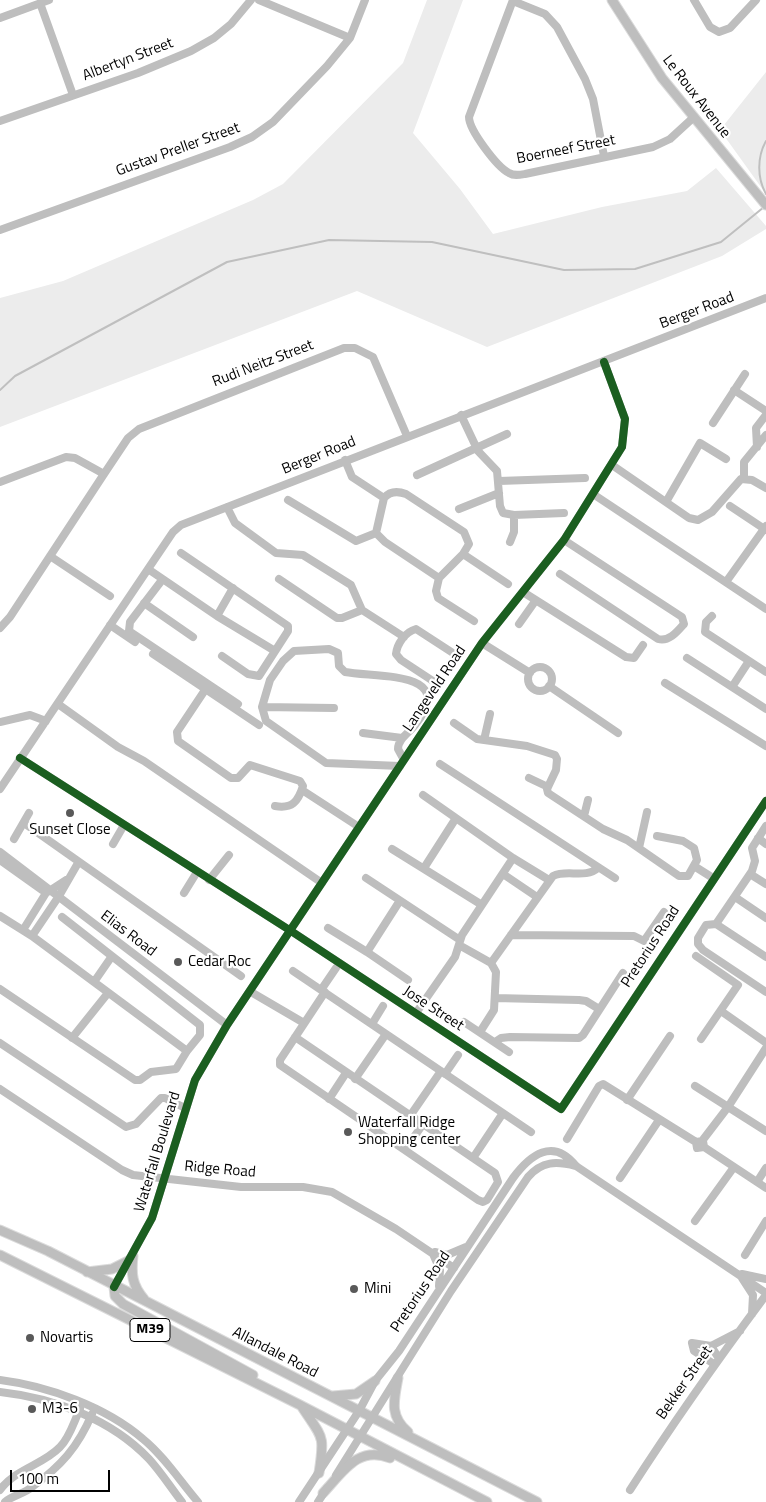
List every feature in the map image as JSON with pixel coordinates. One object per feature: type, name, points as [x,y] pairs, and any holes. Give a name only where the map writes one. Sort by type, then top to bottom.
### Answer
[{"type":"main road","name":"Le Roux Avenue","points":[[612,0],[662,78],[764,203]]},
{"type":"main road","name":"Allandale Road","points":[[0,1230],[415,1438],[536,1502]]},
{"type":"main road","name":"M39","points":[[0,1255],[300,1405],[346,1431],[487,1502]]},
{"type":"main road","points":[[87,1272],[112,1269],[131,1258]]},
{"type":"main road","points":[[131,1258],[131,1275],[136,1290],[145,1301]]},
{"type":"main road","points":[[114,1287],[116,1296],[123,1304],[209,1349],[254,1376],[268,1389]]},
{"type":"main road","points":[[398,1378],[393,1406],[395,1417],[400,1426],[415,1438]]},
{"type":"main road","points":[[328,1395],[349,1397],[363,1391],[375,1381]]},
{"type":"main road","points":[[300,1405],[321,1436],[323,1448],[319,1473]]},
{"type":"main road","points":[[324,1493],[351,1464],[366,1454],[378,1454],[418,1468]]},
{"type":"street","points":[[0,18],[49,0]]},
{"type":"street","name":"Albertyn Street","points":[[0,121],[73,96],[191,51],[214,38],[231,24],[251,0]]},
{"type":"street","points":[[259,0],[350,38]]},
{"type":"street","name":"Gustav Preller Street","points":[[0,230],[230,147],[252,137],[279,115],[327,66],[350,38],[365,0]]},
{"type":"street","points":[[694,0],[710,26],[719,32],[730,28],[756,0]]},
{"type":"street","points":[[513,1],[545,14],[557,27],[585,79],[593,99],[604,156]]},
{"type":"street","name":"Boerneef Street","points":[[513,1],[469,117],[473,132],[506,171],[515,175],[661,145],[694,117]]},
{"type":"street","points":[[40,3],[73,96]]},
{"type":"street","name":"Berger Road","points":[[0,788],[148,568],[181,525],[766,298]]},
{"type":"street","name":"Rudi Neitz Street","points":[[0,628],[128,438],[138,429],[344,348],[355,348],[373,357],[407,436]]},
{"type":"street","name":"Langeveld Road","points":[[227,1025],[251,992],[482,643],[564,540],[612,465],[622,447],[625,419],[604,362]]},
{"type":"street","points":[[713,423],[745,374]]},
{"type":"street","points":[[734,390],[766,411]]},
{"type":"street","points":[[757,447],[756,428],[766,415]]},
{"type":"street","points":[[461,416],[477,448],[493,465],[499,480],[501,511],[514,515],[564,513]]},
{"type":"street","points":[[417,475],[508,434]]},
{"type":"street","points":[[744,479],[744,462],[766,435]]},
{"type":"street","points":[[666,502],[700,443],[726,459]]},
{"type":"street","points":[[0,482],[66,457],[75,458],[104,474]]},
{"type":"street","points":[[345,460],[352,477],[384,498]]},
{"type":"street","points":[[612,465],[689,518],[702,520],[712,512],[737,482],[744,479],[752,480],[766,488]]},
{"type":"street","points":[[499,480],[586,478]]},
{"type":"street","points":[[288,500],[352,539],[362,540],[376,532],[384,498],[395,492],[406,494],[464,532],[469,544],[463,554],[439,578],[436,591],[438,598],[474,621]]},
{"type":"street","points":[[459,509],[499,493]]},
{"type":"street","points":[[594,494],[766,609]]},
{"type":"street","points":[[726,582],[765,528],[730,506]]},
{"type":"street","points":[[227,507],[236,524],[276,553],[302,555],[351,585],[362,610],[404,637]]},
{"type":"street","points":[[510,542],[514,532],[514,515]]},
{"type":"street","points":[[376,532],[385,542],[439,578]]},
{"type":"street","points":[[560,574],[658,639],[662,640],[674,635],[684,624],[682,616],[564,540]]},
{"type":"street","points":[[181,553],[288,626],[288,631],[263,671],[256,677],[248,674],[222,656]]},
{"type":"street","points":[[463,554],[508,584]]},
{"type":"street","points":[[50,556],[110,596]]},
{"type":"street","points":[[148,568],[162,580],[217,616],[275,651]]},
{"type":"street","points":[[279,579],[337,618],[342,618],[362,610]]},
{"type":"street","points":[[162,580],[130,622],[131,634],[238,704]]},
{"type":"street","points":[[217,616],[233,588]]},
{"type":"street","points":[[523,592],[626,657],[634,658],[643,645]]},
{"type":"street","points":[[519,624],[536,600]]},
{"type":"street","points":[[144,603],[193,637]]},
{"type":"street","points":[[712,616],[706,622],[705,632],[766,672]]},
{"type":"street","points":[[110,625],[259,725]]},
{"type":"street","points":[[439,685],[398,657],[397,649],[404,637],[412,630],[418,630],[456,655]]},
{"type":"street","points":[[482,643],[530,673]]},
{"type":"street","points":[[329,649],[338,653],[339,666],[345,672],[397,677],[413,681],[426,689],[429,698],[425,710],[402,738],[398,750],[402,763],[326,764],[272,727],[264,717],[262,707],[270,680],[288,655],[294,651],[302,650],[329,649]]},
{"type":"street","points":[[687,658],[766,709]]},
{"type":"street","points":[[732,687],[749,661]]},
{"type":"street","points":[[539,668],[546,670],[551,680],[549,686],[538,691],[531,688],[528,680],[530,673],[539,668]]},
{"type":"street","points":[[665,683],[766,746]]},
{"type":"street","points":[[549,686],[618,733]]},
{"type":"street","points":[[205,690],[176,736],[181,744],[231,778],[238,778],[247,766],[253,765],[298,780],[303,784],[302,790],[291,806],[275,806]]},
{"type":"street","points":[[58,704],[103,737],[144,760],[322,883]]},
{"type":"street","points":[[262,707],[334,708]]},
{"type":"street","points":[[484,740],[490,714]]},
{"type":"street","points":[[0,722],[30,715],[46,721]]},
{"type":"street","points":[[454,723],[474,738],[527,746],[555,755],[557,759],[556,770],[548,787],[548,793],[639,848],[681,877],[688,876],[694,866],[696,852],[683,841],[657,836]]},
{"type":"street","points":[[362,733],[402,738]]},
{"type":"street","name":"Jose Street","points":[[20,758],[291,931],[561,1109]]},
{"type":"street","points":[[440,764],[615,878]]},
{"type":"street","points":[[529,778],[548,787]]},
{"type":"street","points":[[302,790],[359,827]]},
{"type":"street","points":[[423,795],[513,858],[549,880]]},
{"type":"street","points":[[584,816],[588,800]]},
{"type":"street","name":"Pretorius Road","points":[[561,1109],[766,801]]},
{"type":"street","points":[[639,848],[647,812]]},
{"type":"street","points":[[14,839],[29,813]]},
{"type":"street","points":[[424,868],[456,818]]},
{"type":"street","points":[[24,823],[78,863],[241,976]]},
{"type":"street","points":[[113,844],[124,825]]},
{"type":"street","points":[[716,924],[750,874],[755,861],[752,849],[766,826]]},
{"type":"street","points":[[758,838],[766,844]]},
{"type":"street","points":[[392,849],[482,905]]},
{"type":"street","name":"Elias Road","points":[[0,852],[48,891],[227,1025]]},
{"type":"street","points":[[209,880],[229,855]]},
{"type":"street","points":[[416,1013],[455,957],[459,942],[513,858]]},
{"type":"street","name":"Elias Road","points":[[0,860],[48,891]]},
{"type":"street","points":[[32,936],[59,899],[66,880],[78,863]]},
{"type":"street","points":[[694,866],[713,878]]},
{"type":"street","points":[[491,963],[549,880],[557,874],[590,873],[598,868]]},
{"type":"street","points":[[184,893],[197,872]]},
{"type":"street","points":[[503,874],[537,897]]},
{"type":"street","points":[[750,874],[766,884]]},
{"type":"street","points":[[366,878],[491,963],[496,972],[494,1010],[480,1032]]},
{"type":"street","points":[[23,930],[48,891],[66,880]]},
{"type":"street","points":[[735,897],[766,918]]},
{"type":"street","points":[[367,952],[400,902]]},
{"type":"street","points":[[511,935],[634,936],[644,941],[664,912]]},
{"type":"street","points":[[0,916],[32,936],[187,1051]]},
{"type":"street","points":[[0,989],[135,1080],[140,1080],[151,1072],[176,1069],[200,1035],[200,1025],[62,917]]},
{"type":"street","points":[[766,957],[716,924],[705,926],[698,938],[700,947],[766,992]]},
{"type":"street","points":[[328,928],[408,980]]},
{"type":"street","points":[[94,982],[112,956]]},
{"type":"street","points":[[696,956],[738,984],[701,1039]]},
{"type":"street","points":[[295,1038],[473,1158],[498,1177],[498,1182],[484,1202],[478,1200],[280,1066],[280,1062],[336,968]]},
{"type":"street","points":[[293,971],[530,1132]]},
{"type":"street","points":[[495,1042],[501,1038],[579,1038],[583,1035],[623,973]]},
{"type":"street","points":[[251,992],[304,1023]]},
{"type":"street","points":[[72,1038],[108,993]]},
{"type":"street","points":[[495,998],[579,1000],[586,1001],[598,1009]]},
{"type":"street","points":[[372,1024],[383,1006]]},
{"type":"street","points":[[701,1143],[728,1107],[766,1045],[721,1011]]},
{"type":"street","points":[[464,1022],[509,1052]]},
{"type":"street","name":"Waterfall Boulevard","points":[[114,1287],[152,1218],[166,1179],[185,1108],[195,1080],[227,1025]]},
{"type":"street","points":[[356,1079],[386,1034]]},
{"type":"street","points":[[627,1100],[670,1036]]},
{"type":"street","points":[[0,1043],[126,1127],[136,1124],[161,1098],[165,1098],[185,1108]]},
{"type":"street","points":[[410,1116],[458,1055]]},
{"type":"street","points":[[329,1099],[346,1073]]},
{"type":"street","points":[[567,1139],[599,1086],[606,1084],[627,1100],[701,1143],[766,1188]]},
{"type":"street","points":[[695,1086],[766,1131]]},
{"type":"street","name":"Ridge Road","points":[[0,1089],[122,1170],[146,1178],[216,1183],[241,1187],[303,1187],[332,1192],[358,1204],[454,1268]]},
{"type":"street","points":[[473,1158],[503,1113]]},
{"type":"street","points":[[620,1178],[660,1120]]},
{"type":"street","points":[[405,1150],[423,1124]]},
{"type":"street","name":"Pretorius Road","points":[[299,1502],[359,1411],[375,1381],[399,1351],[438,1288],[454,1268],[513,1178],[524,1163],[533,1156],[544,1152],[565,1154],[576,1166],[766,1294]]},
{"type":"street","name":"Pretorius Road","points":[[318,1502],[481,1246],[534,1170],[554,1162],[576,1166]]},
{"type":"street","points":[[695,1221],[734,1167]]},
{"type":"street","points":[[757,1182],[766,1168]]},
{"type":"street","points":[[745,1255],[766,1221]]},
{"type":"street","points":[[431,1252],[447,1255],[469,1245]]},
{"type":"street","points":[[454,1268],[464,1262],[481,1246]]},
{"type":"street","points":[[431,1252],[440,1270],[438,1288]]},
{"type":"street","points":[[738,1274],[766,1279]]},
{"type":"street","points":[[738,1274],[753,1295],[752,1314]]},
{"type":"street","name":"Bekker Street","points":[[630,1490],[716,1361],[742,1330],[766,1294]]},
{"type":"street","points":[[716,1361],[694,1352],[692,1343],[711,1346],[730,1334],[742,1330]]},
{"type":"street","points":[[711,1346],[716,1361]]},
{"type":"street","points":[[0,1380],[42,1388],[82,1403],[130,1429],[143,1439],[198,1502]]},
{"type":"street","points":[[0,1392],[62,1405],[112,1429],[150,1460],[182,1502]]},
{"type":"street","points":[[0,1490],[14,1476],[60,1447],[82,1403]]},
{"type":"street","points":[[5,1502],[31,1488],[61,1463],[76,1446],[94,1409]]},
{"type":"shaded area","points":[[427,0],[463,0],[413,133],[460,189],[493,234],[602,207],[687,191],[716,168],[766,226],[766,229],[722,256],[487,347],[357,291],[0,427],[0,298],[63,281],[253,200],[283,184],[403,63]]},
{"type":"shaded area","points":[[766,72],[766,194],[720,130]]},
{"type":"waterway","points":[[766,141],[761,154],[759,168],[766,194]]},
{"type":"waterway","points":[[0,390],[15,376],[227,262],[329,240],[432,242],[564,270],[635,269],[721,242],[764,207]]},
{"type":"cycle path","points":[[114,1287],[152,1218],[195,1080],[227,1025],[482,643],[564,540],[622,447],[625,419],[604,362]]},
{"type":"cycle path","points":[[20,758],[291,931],[561,1109],[766,801]]},
{"type":"place","name":"Sunset Close","points":[[70,813]]},
{"type":"place","name":"Cedar Roc","points":[[178,962]]},
{"type":"place","name":"Waterfall Ridge Shopping center","points":[[348,1132]]},
{"type":"place","name":"Mini","points":[[354,1289]]},
{"type":"place","name":"Novartis","points":[[30,1338]]},
{"type":"place","name":"M3-6","points":[[32,1409]]}]
